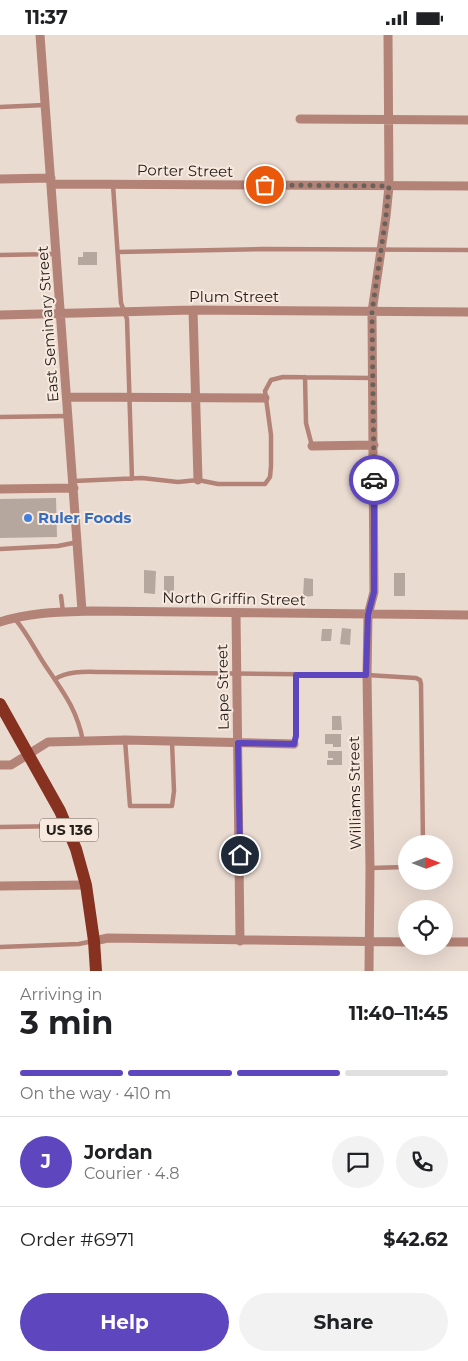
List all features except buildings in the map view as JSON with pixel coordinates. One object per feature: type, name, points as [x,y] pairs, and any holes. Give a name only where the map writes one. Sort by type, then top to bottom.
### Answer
[{"type":"main road","name":"US 136","points":[[0,704],[67,826],[76,849],[86,885],[96,971]]},
{"type":"street","name":"East Seminary Street","points":[[40,35],[82,611]]},
{"type":"street","name":"Williams Street","points":[[369,971],[370,868],[366,675],[368,615],[374,592],[372,312],[389,186],[388,35]]},
{"type":"street","points":[[300,119],[468,120]]},
{"type":"street","name":"Porter Street","points":[[0,179],[113,184],[468,186]]},
{"type":"street","points":[[193,310],[198,480]]},
{"type":"street","name":"Plum Street","points":[[0,315],[193,310],[468,312]]},
{"type":"street","points":[[67,397],[265,398]]},
{"type":"street","points":[[312,446],[374,445]]},
{"type":"street","points":[[0,489],[74,485]]},
{"type":"street","name":"North Griffin Street","points":[[0,622],[43,612],[82,611],[468,615]]},
{"type":"street","name":"Lape Street","points":[[236,613],[240,941]]},
{"type":"street","points":[[0,765],[12,765],[48,742],[125,740],[294,744]]},
{"type":"street","points":[[0,886],[86,885]]},
{"type":"street","points":[[94,941],[108,938],[398,943]]},
{"type":"street","points":[[453,942],[468,942]]},
{"type":"lane","points":[[0,107],[45,105]]},
{"type":"lane","points":[[113,184],[121,303],[127,319],[132,479]]},
{"type":"lane","points":[[118,252],[468,250]]},
{"type":"lane","points":[[0,255],[57,254]]},
{"type":"lane","points":[[74,485],[132,479],[178,482],[198,480],[218,484],[265,484],[268,481],[271,466],[265,391],[271,380],[283,377],[372,378]]},
{"type":"lane","points":[[305,377],[306,423],[312,446]]},
{"type":"lane","points":[[0,417],[68,416]]},
{"type":"lane","points":[[0,549],[58,546],[78,542]]},
{"type":"lane","points":[[61,596],[63,612]]},
{"type":"lane","points":[[14,618],[28,636],[74,712],[80,726],[83,741]]},
{"type":"lane","points":[[55,679],[61,675],[85,673],[366,675],[410,676],[420,680],[422,684],[424,835]]},
{"type":"lane","points":[[294,744],[296,736],[296,675]]},
{"type":"lane","points":[[125,740],[130,806],[172,806],[174,791],[172,742]]},
{"type":"lane","points":[[0,827],[67,826]]},
{"type":"lane","points":[[370,868],[398,867]]},
{"type":"lane","points":[[0,947],[80,944],[94,941]]},
{"type":"way so far","points":[[265,185],[389,186],[372,312],[374,480]]},
{"type":"place","name":"Ruler Foods","points":[[28,518]]},
{"type":"route","points":[[240,855],[238,743],[294,744],[296,736],[296,675],[366,675],[368,615],[374,592],[374,480]]}]
